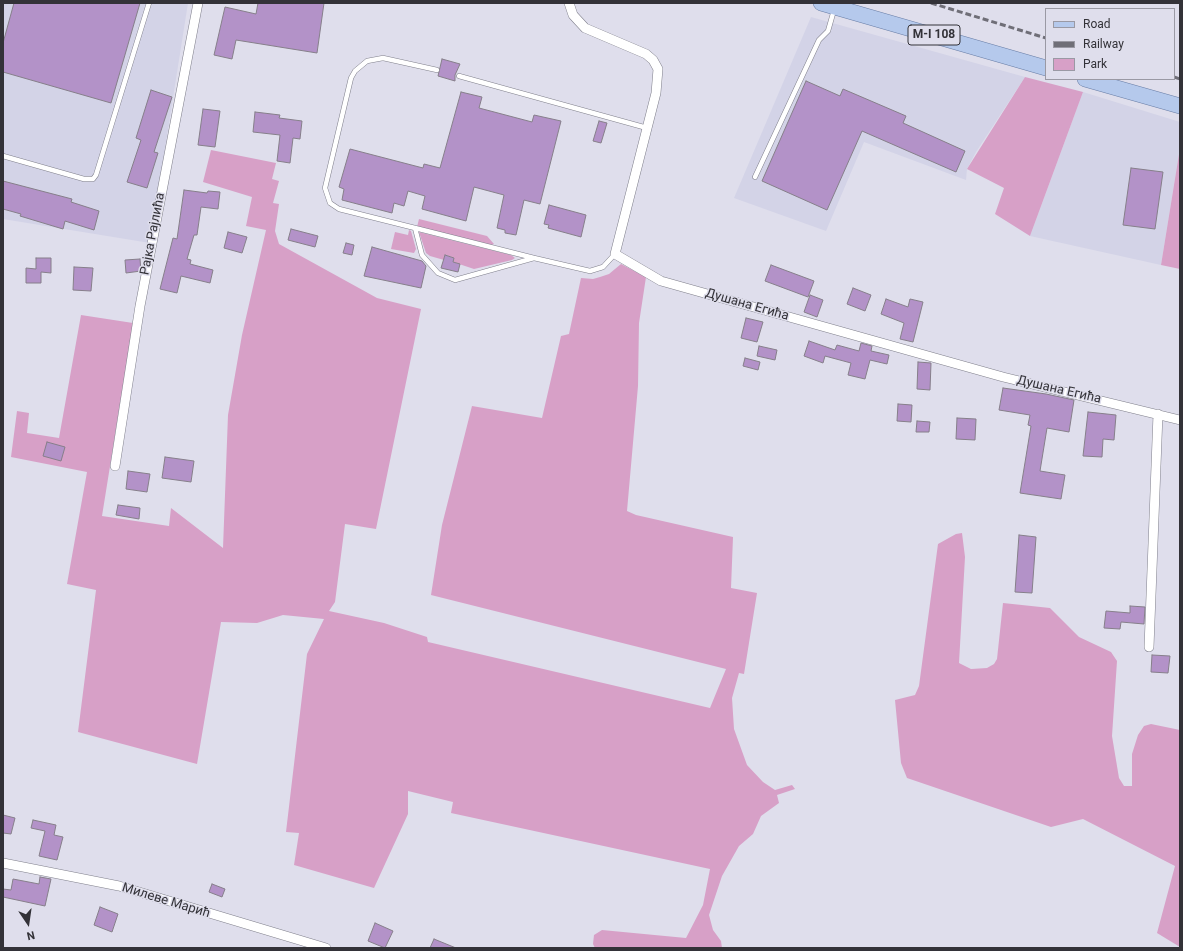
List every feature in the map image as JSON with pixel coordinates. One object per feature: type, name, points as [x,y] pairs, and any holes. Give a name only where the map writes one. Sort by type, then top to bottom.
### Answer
[{"type":"main road","name":"M-I 108","points":[[828,5],[1045,68]]},
{"type":"main road","points":[[1088,80],[1180,106]]},
{"type":"street","name":"Рајка Рајлића","points":[[116,466],[140,306],[198,3]]},
{"type":"street","points":[[570,3],[573,15],[585,28],[646,54],[653,60],[658,69],[658,79],[647,128],[615,254]]},
{"type":"street","name":"Душана Егића","points":[[615,254],[660,281],[1003,377],[1180,420]]},
{"type":"street","points":[[1149,647],[1158,414]]},
{"type":"street","name":"Милеве Мaрић","points":[[3,863],[119,886],[326,948]]},
{"type":"lane","points":[[3,156],[84,179],[93,179],[96,175],[149,3]]},
{"type":"lane","points":[[755,177],[820,40],[828,30],[828,5]]},
{"type":"lane","points":[[437,70],[383,58],[367,61],[355,71],[351,78],[324,188],[327,198],[339,209],[590,271],[603,267],[615,254]]},
{"type":"lane","points":[[459,76],[647,128]]},
{"type":"lane","points":[[414,228],[422,255],[438,273],[454,280],[534,258]]},
{"type":"shaded area","points":[[3,3],[188,3],[150,243],[3,219]]},
{"type":"shaded area","points":[[811,17],[1025,77],[976,152],[967,169],[966,180],[864,142],[826,231],[734,198]]},
{"type":"shaded area","points":[[1083,92],[1180,122],[1180,148],[1161,265],[1030,236]]},
{"type":"green space","points":[[1025,77],[1083,92],[1030,236],[995,214],[1004,188],[967,169]]},
{"type":"green space","points":[[1180,148],[1180,269],[1161,265]]},
{"type":"green space","points":[[211,150],[276,163],[272,179],[279,181],[273,203],[279,204],[275,231],[279,244],[377,298],[421,309],[376,529],[345,524],[335,602],[329,611],[384,623],[427,637],[428,642],[710,708],[726,669],[431,595],[442,525],[472,406],[542,418],[561,336],[569,334],[581,278],[593,279],[609,274],[621,264],[646,277],[639,323],[638,386],[627,511],[636,515],[733,537],[731,588],[757,593],[744,674],[739,673],[732,698],[734,729],[747,765],[763,782],[775,790],[792,785],[795,789],[777,795],[779,803],[761,816],[753,834],[739,846],[722,876],[709,915],[713,930],[721,941],[722,948],[595,948],[593,944],[594,935],[602,930],[686,938],[703,905],[710,869],[451,813],[453,802],[408,791],[408,814],[374,888],[294,865],[299,833],[286,832],[307,654],[324,619],[283,615],[257,623],[221,622],[197,764],[78,732],[96,590],[67,584],[87,472],[11,457],[17,411],[29,413],[27,433],[59,438],[81,315],[133,323],[102,516],[169,526],[171,508],[223,548],[228,415],[242,335],[266,230],[246,226],[252,197],[203,182]]},
{"type":"green space","points":[[419,219],[487,236],[494,244],[491,245],[417,227]]},
{"type":"green space","points":[[409,230],[411,231],[416,249],[414,253],[391,249],[395,232],[408,235]]},
{"type":"green space","points":[[419,232],[511,255],[515,258],[474,269],[453,262],[454,258],[445,255],[444,260],[430,256],[426,253]]},
{"type":"green space","points":[[962,533],[965,557],[959,663],[971,669],[987,668],[994,664],[997,659],[1003,603],[1050,608],[1079,637],[1111,652],[1117,661],[1112,736],[1119,778],[1124,786],[1132,786],[1132,754],[1138,735],[1144,726],[1151,724],[1180,730],[1180,947],[1157,933],[1175,866],[1083,819],[1051,827],[907,778],[901,763],[895,700],[915,695],[919,686],[938,544],[956,534]]},
{"type":"building","points":[[14,3],[140,3],[111,103],[3,72],[3,43]]},
{"type":"building","points":[[258,3],[324,3],[317,53],[236,40],[232,59],[214,55],[225,7],[256,14]]},
{"type":"building","points":[[442,59],[460,64],[455,75],[455,81],[438,76]]},
{"type":"building","points":[[806,81],[840,96],[843,89],[906,116],[903,123],[965,151],[956,172],[862,131],[827,210],[762,181]]},
{"type":"building","points":[[151,90],[172,97],[154,152],[158,153],[147,188],[127,182],[141,140],[136,138]]},
{"type":"building","points":[[461,92],[482,97],[479,108],[532,122],[534,115],[561,121],[540,204],[524,200],[516,235],[505,233],[505,230],[497,228],[504,195],[474,187],[466,221],[422,209],[425,196],[408,191],[404,206],[394,203],[392,213],[342,200],[344,189],[339,187],[350,149],[423,168],[424,164],[440,168]]},
{"type":"building","points":[[203,109],[220,111],[215,147],[198,145]]},
{"type":"building","points":[[255,112],[280,115],[279,118],[302,121],[300,139],[293,138],[290,163],[277,161],[280,135],[253,132]]},
{"type":"building","points":[[599,121],[607,123],[601,143],[593,141]]},
{"type":"building","points":[[1131,168],[1163,172],[1155,229],[1123,225]]},
{"type":"building","points":[[3,181],[72,199],[71,202],[99,211],[94,230],[65,221],[63,229],[20,216],[21,214],[3,209]]},
{"type":"building","points":[[184,190],[207,193],[208,191],[220,192],[218,209],[201,207],[197,235],[194,235],[187,259],[191,260],[190,264],[213,270],[210,283],[181,276],[177,293],[160,289],[173,238],[177,239]]},
{"type":"building","points":[[549,205],[586,215],[581,237],[548,228],[549,225],[544,224]]},
{"type":"building","points":[[291,229],[318,236],[315,247],[288,240]]},
{"type":"building","points":[[228,232],[247,237],[242,253],[224,248]]},
{"type":"building","points":[[346,243],[354,245],[352,255],[343,253]]},
{"type":"building","points":[[372,247],[422,261],[426,266],[421,288],[364,276]]},
{"type":"building","points":[[445,255],[454,258],[453,262],[460,264],[458,272],[441,268]]},
{"type":"building","points":[[36,258],[51,258],[51,273],[41,272],[41,283],[26,283],[26,268],[36,269]]},
{"type":"building","points":[[140,259],[141,271],[126,273],[125,260]]},
{"type":"building","points":[[771,265],[814,281],[808,297],[765,281]]},
{"type":"building","points":[[74,267],[93,268],[91,291],[73,290]]},
{"type":"building","points":[[853,288],[871,295],[865,311],[847,304]]},
{"type":"building","points":[[810,295],[823,300],[817,317],[804,312]]},
{"type":"building","points":[[886,299],[908,307],[910,299],[923,302],[913,342],[900,339],[904,323],[881,314]]},
{"type":"building","points":[[746,318],[763,322],[757,342],[741,338]]},
{"type":"building","points":[[809,341],[835,350],[837,345],[859,351],[861,343],[872,346],[871,351],[889,355],[887,364],[870,360],[865,379],[848,375],[851,363],[825,356],[823,363],[804,356]]},
{"type":"building","points":[[759,346],[777,350],[775,360],[757,356]]},
{"type":"building","points":[[745,358],[760,362],[758,370],[743,366]]},
{"type":"building","points":[[918,362],[931,363],[930,390],[917,389]]},
{"type":"building","points":[[1003,388],[1046,394],[1074,400],[1069,432],[1047,428],[1040,471],[1065,475],[1061,499],[1020,493],[1031,426],[1028,425],[1030,415],[999,410]]},
{"type":"building","points":[[898,404],[912,405],[911,422],[897,421]]},
{"type":"building","points":[[1088,412],[1116,415],[1114,440],[1103,439],[1102,457],[1083,456]]},
{"type":"building","points":[[957,418],[976,419],[975,440],[956,439]]},
{"type":"building","points":[[917,421],[930,422],[929,432],[916,432]]},
{"type":"building","points":[[47,442],[65,447],[61,461],[43,456]]},
{"type":"building","points":[[165,457],[194,461],[191,482],[162,478]]},
{"type":"building","points":[[128,471],[150,474],[147,492],[126,489]]},
{"type":"building","points":[[118,505],[140,508],[139,519],[116,515]]},
{"type":"building","points":[[1019,535],[1036,537],[1032,593],[1015,592]]},
{"type":"building","points":[[1130,606],[1145,607],[1144,624],[1121,622],[1120,629],[1104,628],[1106,611],[1130,613]]},
{"type":"building","points":[[1152,655],[1170,656],[1168,673],[1151,672]]},
{"type":"building","points":[[3,815],[15,818],[11,834],[3,833]]},
{"type":"building","points":[[33,820],[56,825],[54,835],[63,837],[57,860],[39,856],[45,831],[31,828]]},
{"type":"building","points":[[40,877],[51,879],[45,906],[3,897],[3,889],[11,890],[13,879],[39,884]]},
{"type":"building","points":[[212,884],[225,889],[222,897],[209,892]]},
{"type":"building","points":[[100,907],[118,914],[112,932],[94,925]]},
{"type":"building","points":[[375,923],[393,931],[385,948],[368,941]]},
{"type":"building","points":[[434,939],[456,948],[430,948]]},
{"type":"railway","points":[[931,3],[1045,38]]},
{"type":"railway","points":[[1175,77],[1180,79]]}]
